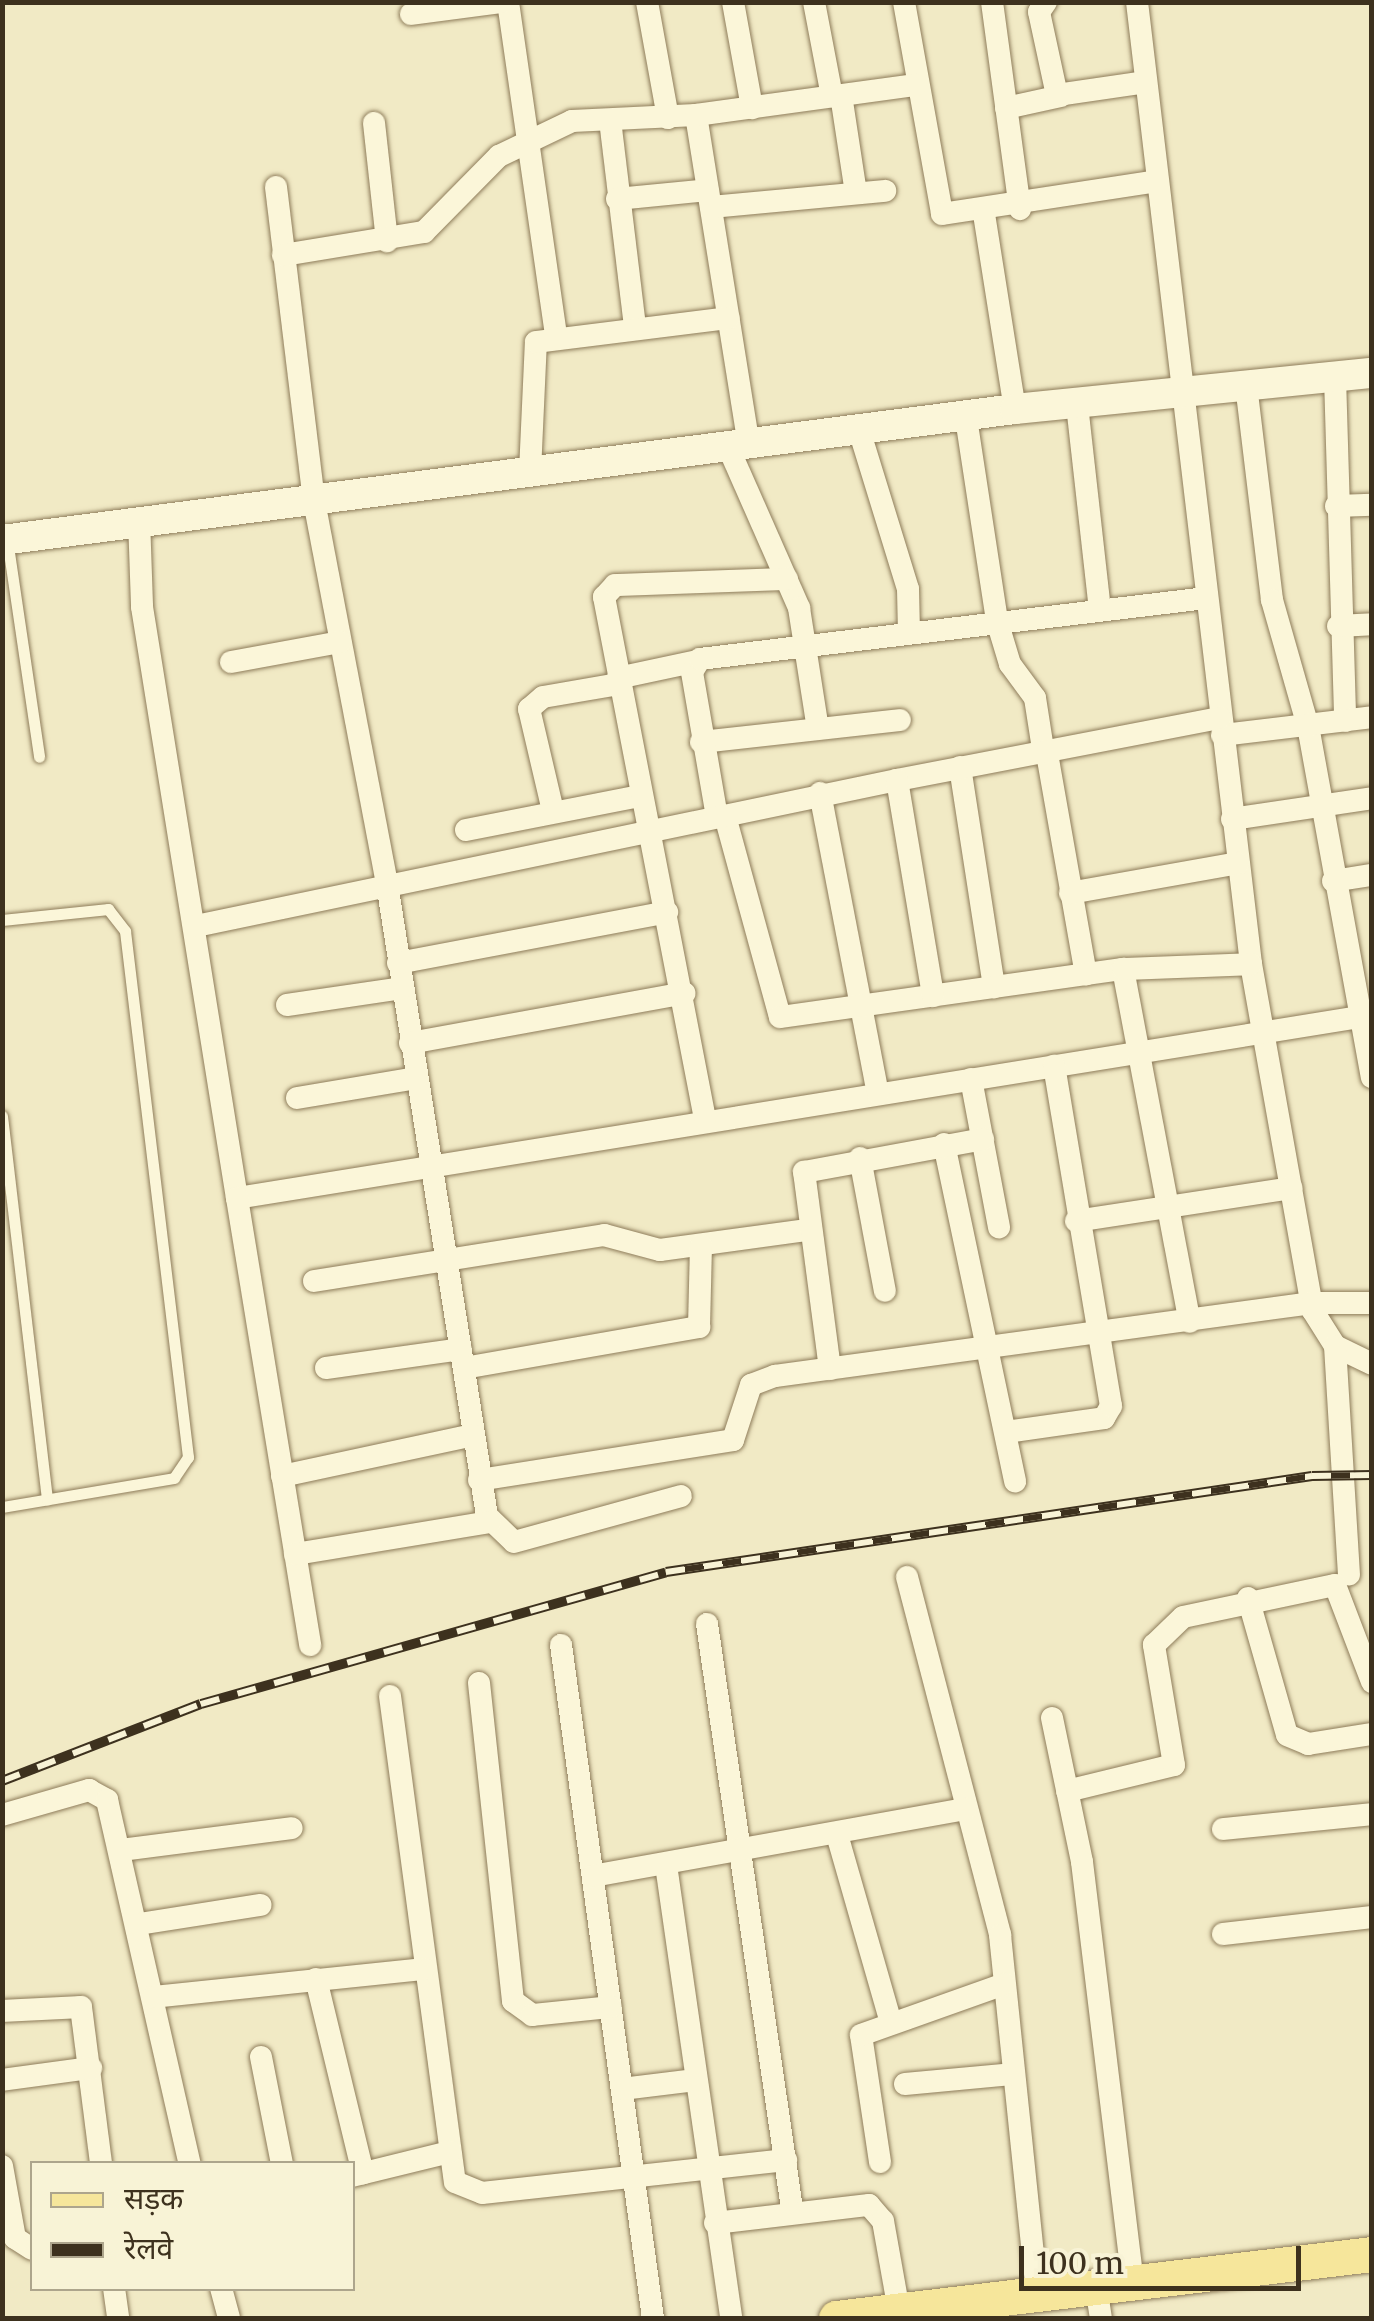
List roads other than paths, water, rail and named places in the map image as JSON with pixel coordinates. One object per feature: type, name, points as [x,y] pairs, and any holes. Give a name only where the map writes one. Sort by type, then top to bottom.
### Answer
[{"type":"main road","points":[[836,2318],[900,2311],[970,2310],[1038,2294],[1098,2302],[1133,2282],[1372,2254]]},
{"type":"street","points":[[411,14],[504,2],[529,139],[556,336]]},
{"type":"street","points":[[647,2],[668,118]]},
{"type":"street","points":[[733,2],[752,108]]},
{"type":"street","points":[[814,2],[856,193]]},
{"type":"street","points":[[904,2],[939,211],[984,214],[1158,181]]},
{"type":"street","points":[[992,2],[1020,208]]},
{"type":"street","points":[[1046,2],[1040,12],[1060,96]]},
{"type":"street","points":[[1137,2],[1250,964],[1312,1302],[1335,1346],[1349,1575]]},
{"type":"street","points":[[1006,108],[1146,82]]},
{"type":"street","points":[[283,255],[424,232],[490,164],[529,139],[572,121],[696,116],[916,84]]},
{"type":"street","points":[[696,116],[728,318],[739,448],[810,647],[818,729]]},
{"type":"street","points":[[610,120],[616,198],[635,328]]},
{"type":"street","points":[[374,123],[386,241]]},
{"type":"street","points":[[276,188],[314,502],[388,890],[480,1480],[490,1522],[514,1542],[681,1496]]},
{"type":"street","points":[[616,198],[885,190]]},
{"type":"street","points":[[984,214],[1015,410]]},
{"type":"street","points":[[530,472],[533,348],[556,336],[728,318]]},
{"type":"street","points":[[5,539],[140,519],[314,502],[530,472],[860,434],[1015,410],[1372,373]]},
{"type":"street","points":[[1334,377],[1338,626],[1345,722]]},
{"type":"street","points":[[1246,385],[1272,600],[1308,726],[1318,806],[1366,1016],[1372,1078]]},
{"type":"street","points":[[1077,405],[1100,609]]},
{"type":"street","points":[[966,418],[997,621],[1010,664],[1036,698],[1086,974]]},
{"type":"street","points":[[860,434],[908,589],[909,634]]},
{"type":"street","points":[[1336,506],[1372,504]]},
{"type":"street","points":[[140,519],[142,606],[310,1645]]},
{"type":"street","points":[[704,1119],[684,992],[652,831],[640,796],[604,598],[611,586],[787,579]]},
{"type":"street","points":[[552,811],[529,709],[543,697],[697,661],[1206,598]]},
{"type":"street","points":[[1338,626],[1372,624]]},
{"type":"street","points":[[232,662],[340,642]]},
{"type":"street","points":[[697,661],[701,742],[774,1013],[864,1006],[1123,969],[1250,964]]},
{"type":"street","points":[[196,926],[388,890],[820,794],[1044,749],[1221,727],[1308,726],[1372,717]]},
{"type":"street","points":[[701,742],[900,720]]},
{"type":"street","points":[[960,767],[994,987]]},
{"type":"street","points":[[897,780],[933,996]]},
{"type":"street","points":[[820,794],[878,1093]]},
{"type":"street","points":[[466,830],[640,796]]},
{"type":"street","points":[[1232,819],[1372,798]]},
{"type":"street","points":[[1070,893],[1238,863]]},
{"type":"street","points":[[1333,881],[1372,874]]},
{"type":"street","points":[[398,963],[667,912]]},
{"type":"street","points":[[1123,969],[1190,1322]]},
{"type":"street","points":[[287,1005],[402,988]]},
{"type":"street","points":[[410,1042],[684,992]]},
{"type":"street","points":[[236,1198],[433,1162],[1366,1016]]},
{"type":"street","points":[[1006,1432],[1110,1414],[1100,1336],[1076,1222],[1054,1066]]},
{"type":"street","points":[[297,1098],[417,1078]]},
{"type":"street","points":[[971,1079],[999,1226]]},
{"type":"street","points":[[830,1370],[806,1230],[804,1172],[860,1158],[983,1138]]},
{"type":"street","points":[[944,1144],[1016,1482]]},
{"type":"street","points":[[860,1158],[885,1291]]},
{"type":"street","points":[[1076,1222],[1291,1188]]},
{"type":"street","points":[[314,1281],[612,1234],[652,1250],[806,1230]]},
{"type":"street","points":[[326,1368],[462,1358],[698,1326],[701,1245]]},
{"type":"street","points":[[480,1480],[734,1440],[751,1385],[830,1370],[1100,1336],[1312,1302],[1372,1303]]},
{"type":"street","points":[[1335,1346],[1368,1360]]},
{"type":"street","points":[[282,1476],[473,1435]]},
{"type":"street","points":[[295,1554],[490,1522]]},
{"type":"street","points":[[907,1577],[966,1809],[1004,1984],[1038,2294]]},
{"type":"street","points":[[1066,1792],[1174,1765],[1154,1661],[1160,1631],[1248,1598],[1334,1585],[1372,1682]]},
{"type":"street","points":[[1248,1598],[1287,1735],[1308,1744],[1372,1734]]},
{"type":"street","points":[[707,1624],[744,1853],[792,2210]]},
{"type":"street","points":[[562,1645],[653,2318]]},
{"type":"street","points":[[478,1683],[513,2002],[532,2015],[611,2007]]},
{"type":"street","points":[[390,1696],[455,2182],[469,2192],[786,2160]]},
{"type":"street","points":[[1052,1718],[1066,1792],[1133,2282]]},
{"type":"street","points":[[2,1816],[97,1792],[121,1850],[189,2161]]},
{"type":"street","points":[[593,1876],[838,1838],[966,1809]]},
{"type":"street","points":[[1223,1829],[1372,1814]]},
{"type":"street","points":[[121,1850],[292,1828]]},
{"type":"street","points":[[838,1838],[890,2019]]},
{"type":"street","points":[[666,1865],[706,2171],[731,2318]]},
{"type":"street","points":[[139,1924],[261,1905]]},
{"type":"street","points":[[1223,1934],[1372,1917]]},
{"type":"street","points":[[154,1997],[424,1969]]},
{"type":"street","points":[[316,1980],[355,2161]]},
{"type":"street","points":[[880,2162],[858,2048],[868,2028],[1004,1984]]},
{"type":"street","points":[[2,2011],[78,2004],[91,2068],[101,2161]]},
{"type":"street","points":[[261,2057],[281,2161]]},
{"type":"street","points":[[2,2080],[91,2068]]},
{"type":"street","points":[[905,2084],[1012,2074]]},
{"type":"street","points":[[622,2088],[694,2080]]},
{"type":"street","points":[[358,2175],[450,2152]]},
{"type":"street","points":[[2,2166],[15,2238],[30,2248]]},
{"type":"street","points":[[715,2223],[792,2210],[879,2210],[900,2311]]},
{"type":"street","points":[[114,2291],[118,2318]]},
{"type":"street","points":[[223,2291],[229,2318]]},
{"type":"lane","points":[[5,539],[39,758]]},
{"type":"lane","points":[[2,920],[101,908],[122,922],[188,1457],[174,1478],[2,1507]]},
{"type":"lane","points":[[2,1116],[48,1499]]},
{"type":"railway","points":[[2,1781],[201,1704],[666,1572],[1312,1476],[1372,1475]]}]
